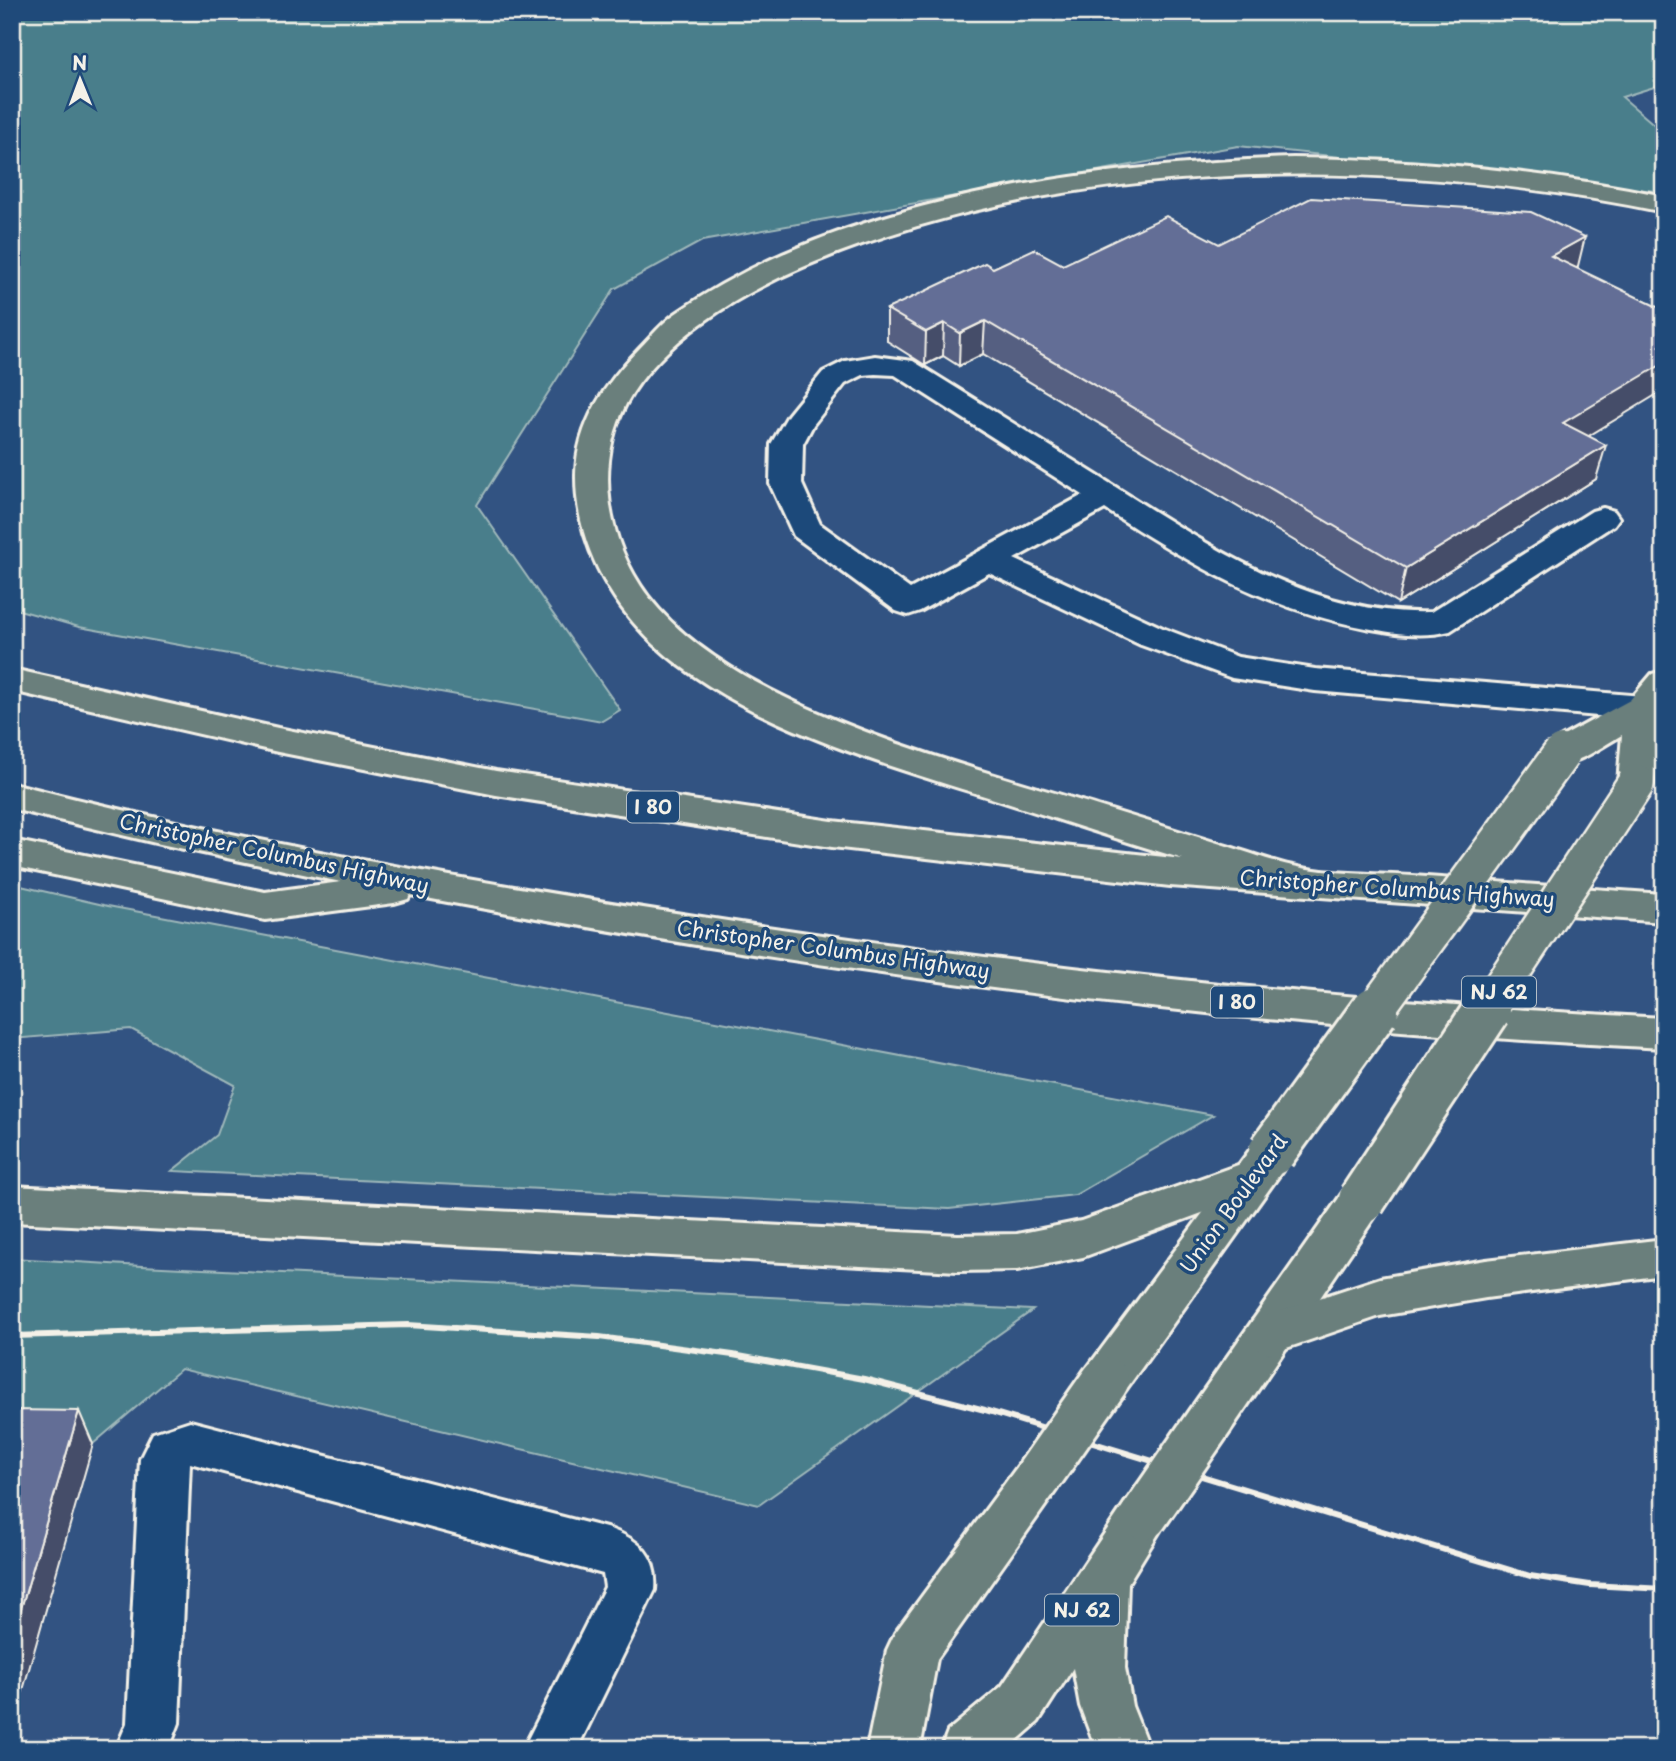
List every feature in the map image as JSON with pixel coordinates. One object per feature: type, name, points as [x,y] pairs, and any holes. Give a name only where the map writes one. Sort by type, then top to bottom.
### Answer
[{"type":"main road","points":[[1302,883],[906,758],[792,713],[688,655],[653,624],[626,589],[607,555],[596,521],[591,487],[592,456],[601,424],[618,392],[638,363],[666,336],[699,310],[740,286],[785,264],[872,232],[956,207],[1017,194],[1155,174],[1288,166],[1362,167],[1508,178],[1664,204]]},
{"type":"main road","name":"Christopher Columbus Highway","points":[[12,680],[278,740],[496,783],[832,834],[999,854],[1302,883],[1664,908]]},
{"type":"main road","name":"Union Boulevard","points":[[892,1749],[913,1650],[1105,1381],[1562,753],[1653,695]]},
{"type":"main road","name":"NJ 62","points":[[967,1749],[1020,1704],[1144,1516],[1362,1200],[1636,783],[1653,695]]},
{"type":"main road","name":"Christopher Columbus Highway","points":[[12,796],[210,842],[424,885],[638,923],[813,949],[1094,986],[1287,1007],[1571,1030],[1664,1033]]},
{"type":"main road","points":[[12,853],[265,906],[424,885]]},
{"type":"main road","points":[[12,1204],[958,1253],[1017,1252],[1083,1239],[1262,1165]]},
{"type":"main road","points":[[1269,1334],[1380,1297],[1486,1279],[1664,1257]]},
{"type":"main road","points":[[1105,1575],[1098,1636],[1098,1681],[1123,1749]]},
{"type":"lane","points":[[1107,495],[908,604],[806,529],[786,484],[788,444],[818,397],[834,378],[856,367],[902,367],[1107,495],[1190,549],[1257,584],[1344,613],[1404,624],[1438,623],[1603,518]]},
{"type":"lane","points":[[988,561],[1153,637],[1232,667],[1315,680],[1536,697],[1653,695]]},
{"type":"lane","points":[[142,1749],[153,1723],[164,1459],[170,1448],[190,1441],[610,1552],[625,1560],[630,1575],[630,1590],[549,1749]]},
{"type":"green space","points":[[12,12],[1664,12],[1664,84],[1622,97],[1664,133],[1664,192],[1238,146],[702,241],[614,289],[477,505],[620,710],[602,721],[79,627],[12,608]]},
{"type":"green space","points":[[12,884],[108,906],[1213,1115],[1075,1195],[949,1209],[172,1171],[217,1135],[235,1085],[131,1029],[12,1039]]},
{"type":"green space","points":[[12,1258],[1033,1310],[759,1505],[181,1369],[93,1444],[12,1443]]},
{"type":"building","points":[[1311,198],[1531,212],[1585,237],[1551,256],[1664,310],[1664,344],[1660,346],[1664,348],[1664,363],[1563,423],[1606,445],[1406,568],[985,321],[960,333],[944,323],[926,332],[887,309],[985,263],[993,268],[1034,249],[1063,265],[1166,216],[1219,244]]},
{"type":"building","points":[[12,1410],[79,1411],[12,1639]]},
{"type":"railway","points":[[12,1336],[408,1325],[599,1337],[733,1355],[864,1379],[985,1410],[1530,1576],[1590,1585],[1664,1589]]}]
